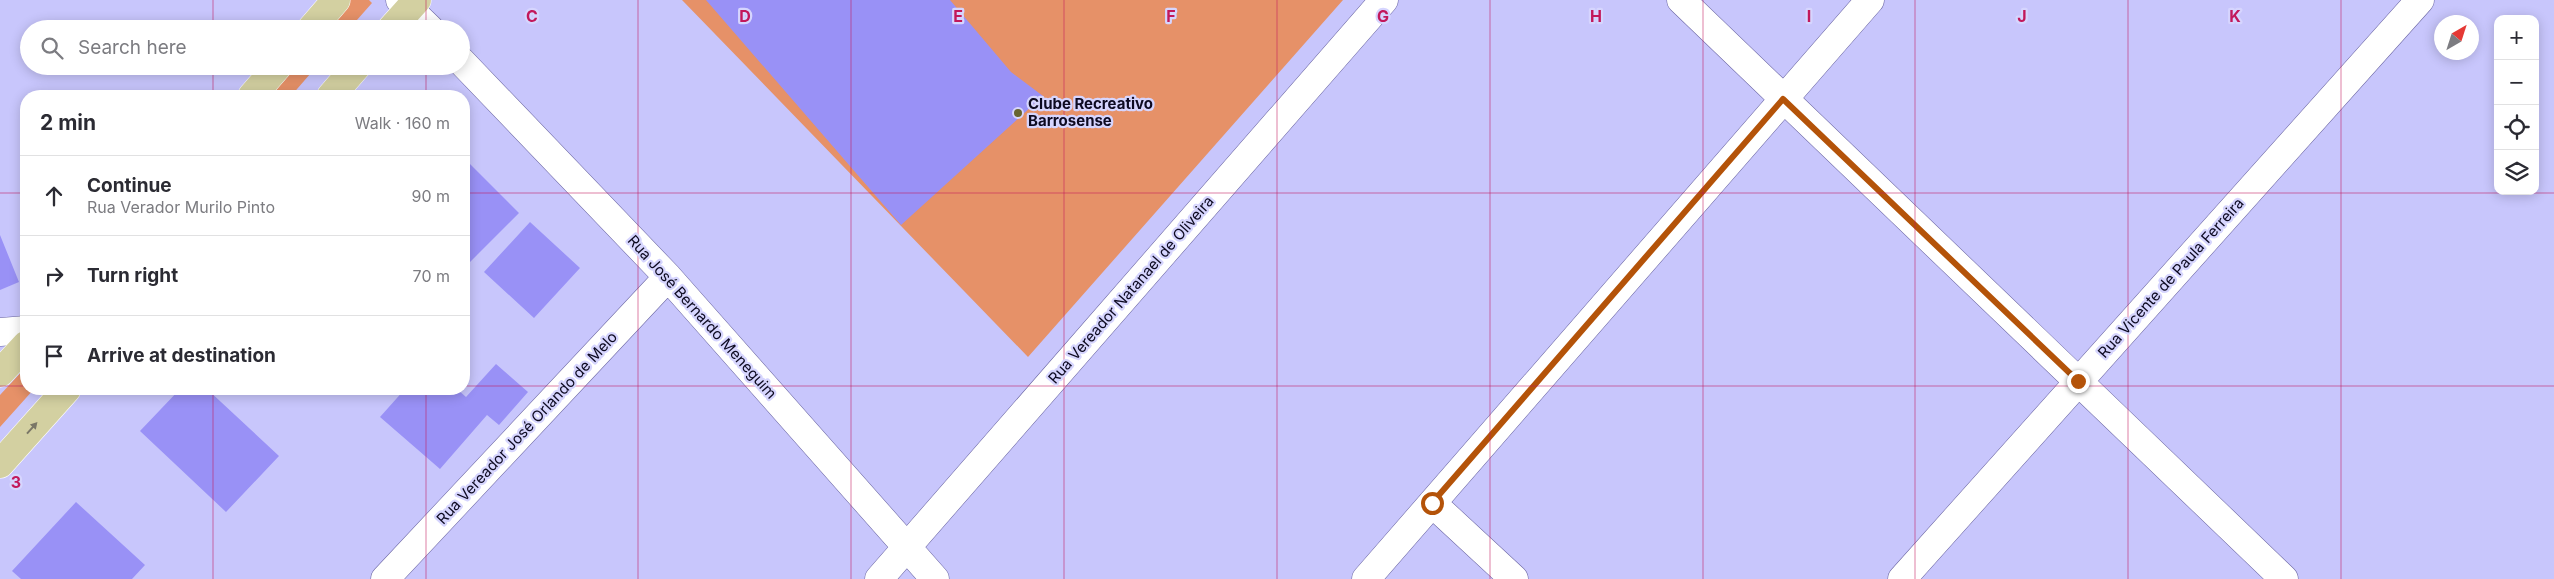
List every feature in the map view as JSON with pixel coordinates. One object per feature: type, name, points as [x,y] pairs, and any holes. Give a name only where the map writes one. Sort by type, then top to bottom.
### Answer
[{"type":"main road","points":[[319,20],[336,0]]},
{"type":"main road","points":[[397,20],[409,3]]},
{"type":"main road","points":[[257,90],[270,75]]},
{"type":"main road","points":[[336,90],[350,75]]},
{"type":"main road","points":[[0,374],[20,352]]},
{"type":"main road","points":[[0,464],[62,395]]},
{"type":"street","name":"Rua Vereador Natanael de Oliveira","points":[[879,579],[1384,0]]},
{"type":"street","points":[[1681,0],[2284,579]]},
{"type":"street","points":[[1366,579],[1870,0]]},
{"type":"street","name":"Rua Vicente de Paula Ferreira","points":[[1902,579],[2420,0]]},
{"type":"street","points":[[409,3],[423,20]]},
{"type":"street","name":"Rua José Bernardo Meneguim","points":[[470,70],[668,277],[935,579]]},
{"type":"street","name":"Rua Vereador José Orlando de Melo","points":[[385,579],[668,277]]},
{"type":"street","points":[[0,332],[20,330]]},
{"type":"street","points":[[1432,503],[1514,579]]},
{"type":"shaded area","points":[[346,0],[369,0],[372,3],[357,20],[329,20]]},
{"type":"shaded area","name":"Clube Recreativo Barrosense","points":[[682,0],[1343,0],[1028,357]]},
{"type":"shaded area","points":[[281,75],[309,75],[296,90],[268,90]]},
{"type":"shaded area","points":[[20,373],[20,395],[29,395],[0,427],[0,395]]},
{"type":"building","points":[[706,0],[950,0],[1011,72],[1043,96],[901,225]]},
{"type":"building","points":[[470,164],[519,213],[470,262]]},
{"type":"building","points":[[530,222],[580,268],[534,318],[484,272]]},
{"type":"building","points":[[0,235],[19,282],[0,290]]},
{"type":"building","points":[[496,364],[528,392],[499,425],[487,415],[440,469],[380,417],[400,395],[464,395],[466,397],[470,395],[470,393]]},
{"type":"building","points":[[174,395],[213,395],[279,456],[226,512],[140,431]]},
{"type":"building","points":[[76,502],[145,565],[132,579],[21,579],[12,571]]},
{"type":"place","name":"Clube Recreativo Barrosense","points":[[1018,113]]},
{"type":"route","points":[[1432,503],[1783,99],[2078,381]]}]
